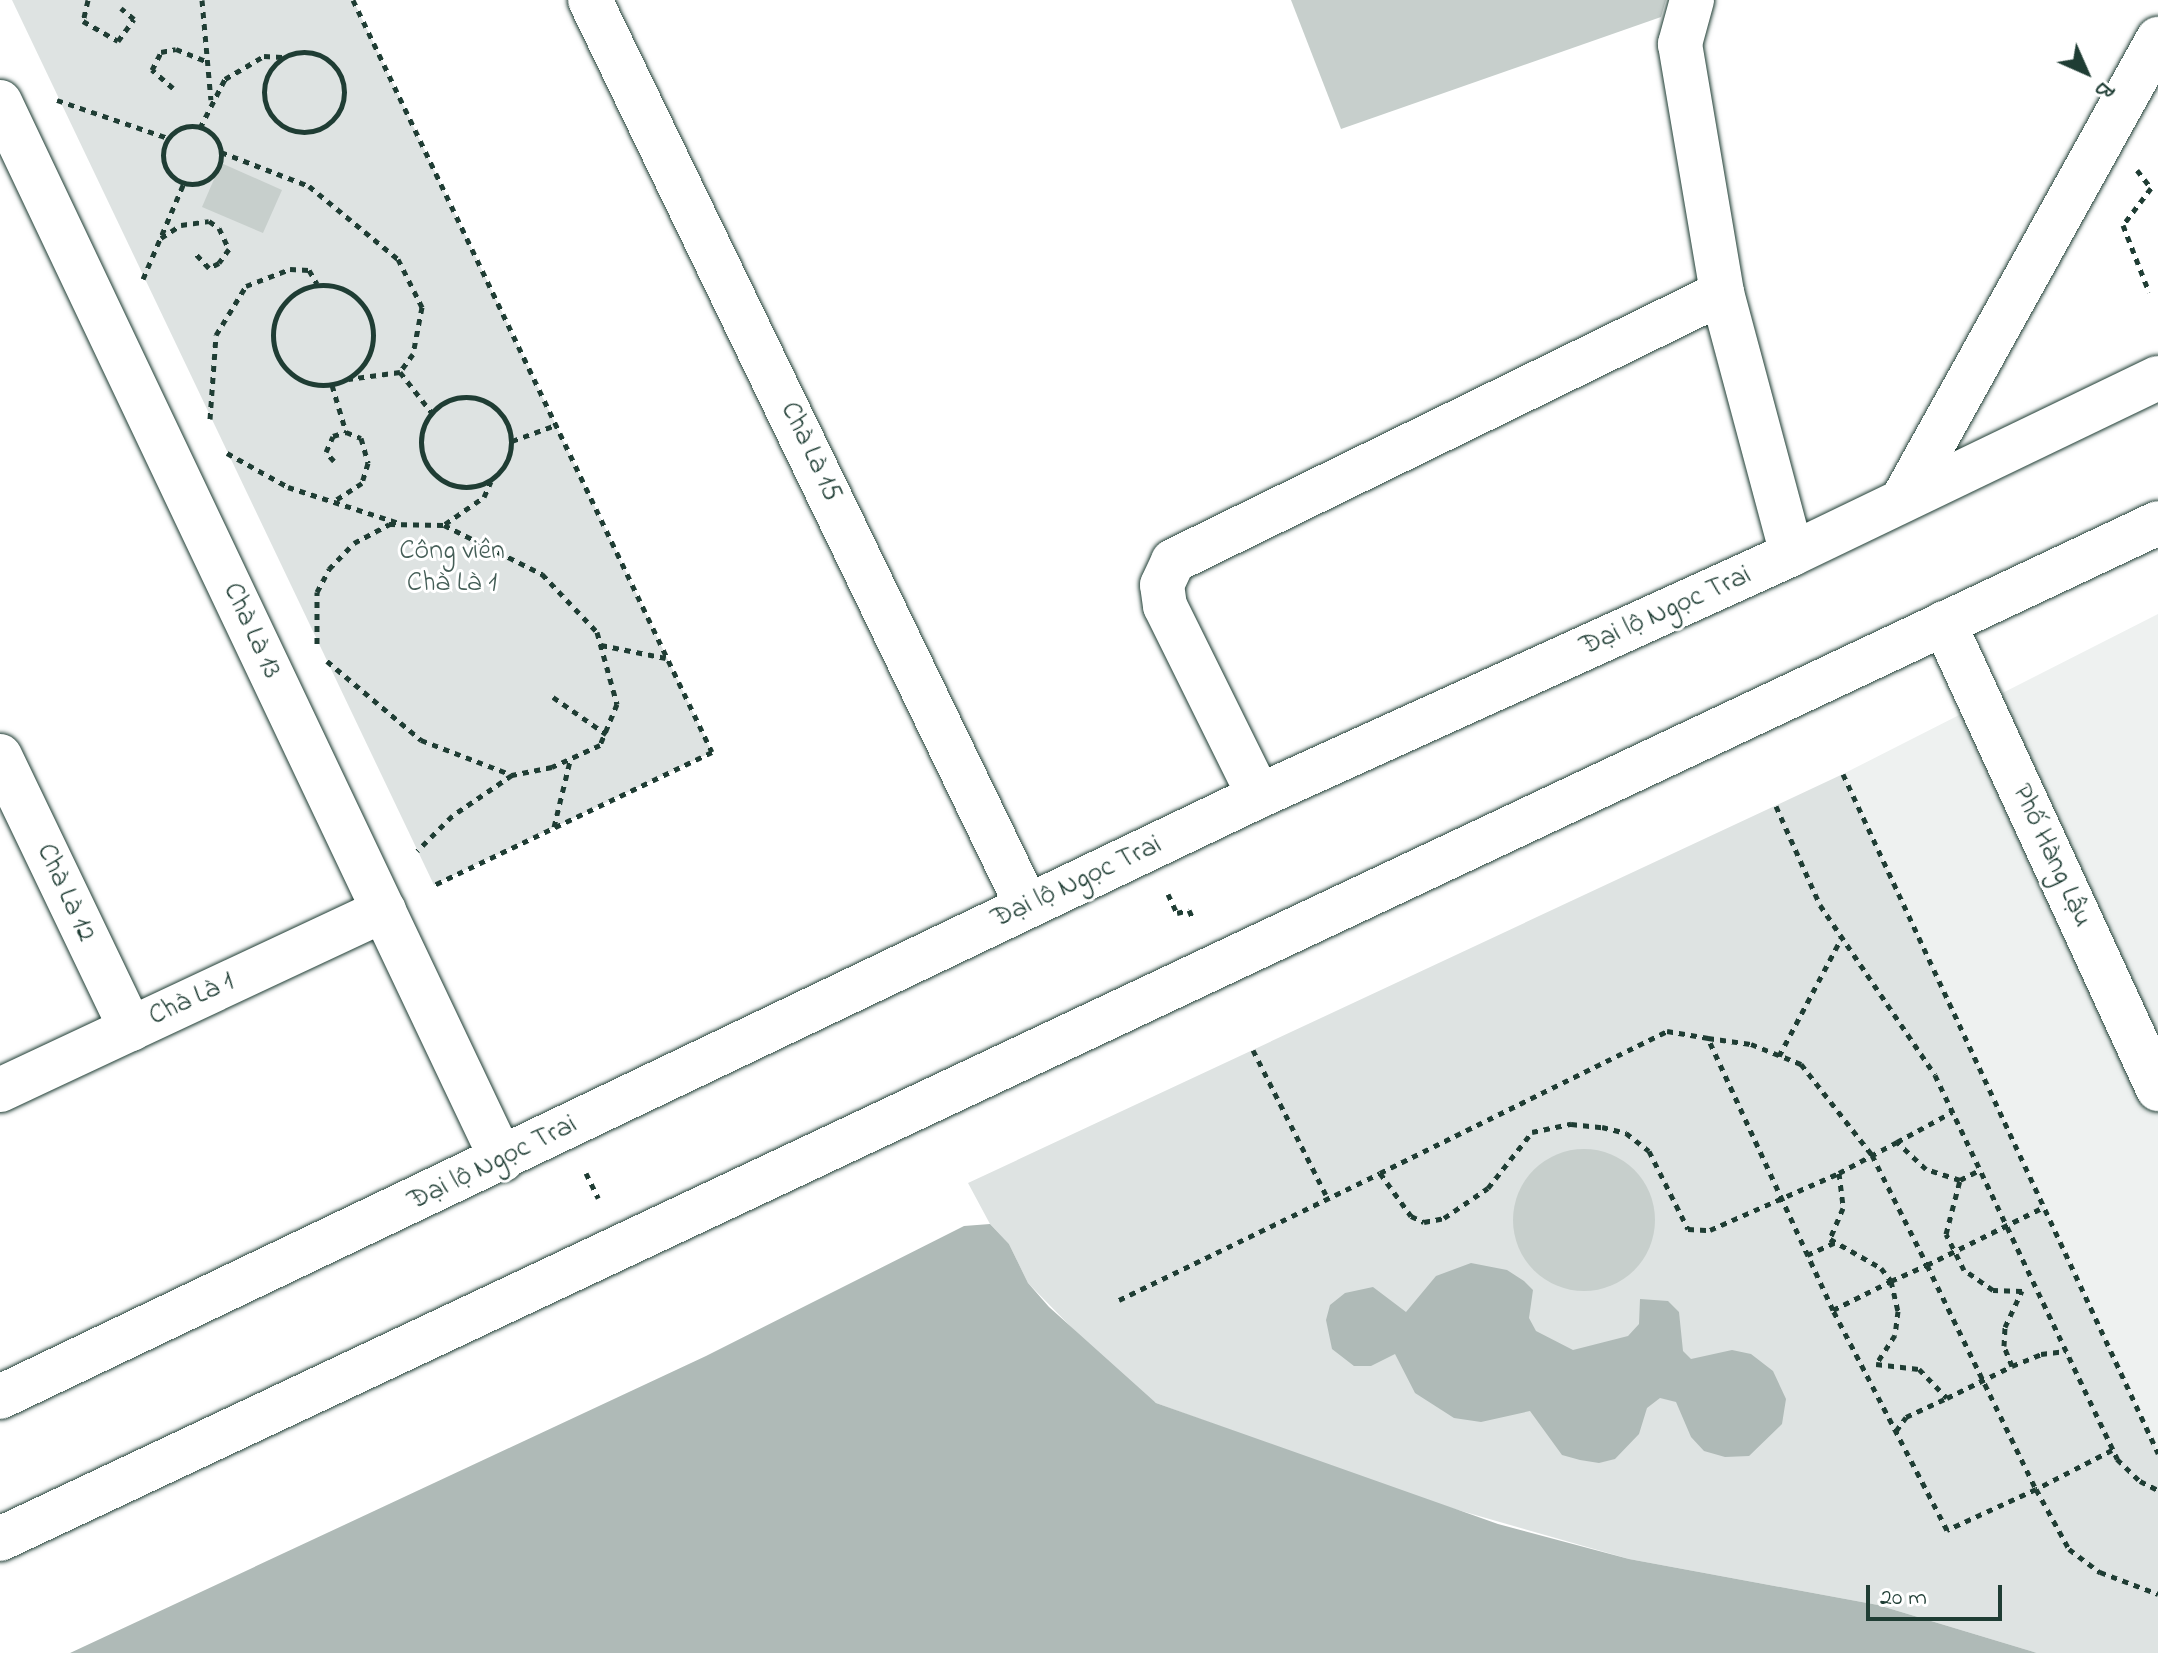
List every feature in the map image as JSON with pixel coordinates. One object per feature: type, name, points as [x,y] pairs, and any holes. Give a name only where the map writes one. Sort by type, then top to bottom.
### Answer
[{"type":"street","name":"Chà Là 15","points":[[590,0],[1027,906]]},
{"type":"street","points":[[1692,0],[1680,44],[1722,293],[1792,554]]},
{"type":"street","points":[[1904,497],[2158,39]]},
{"type":"street","name":"Chà Là 13","points":[[0,102],[502,1160]]},
{"type":"street","points":[[1259,796],[1165,606],[1165,570],[1186,545],[1607,342],[1722,293]]},
{"type":"street","name":"Đại lộ Ngọc Trai","points":[[0,1397],[1259,796],[1792,554],[1904,497],[2158,378]]},
{"type":"street","points":[[0,1539],[2158,523]]},
{"type":"street","name":"Phố Hàng Lậu","points":[[1944,623],[2158,1089]]},
{"type":"street","name":"Chà Là 12","points":[[0,756],[131,1029]]},
{"type":"street","name":"Chà Là 1","points":[[0,1090],[384,910]]},
{"type":"path","points":[[88,0],[83,21],[118,41],[134,19],[121,8]]},
{"type":"path","points":[[353,0],[712,752],[434,885]]},
{"type":"path","points":[[204,1],[211,101]]},
{"type":"path","points":[[173,88],[152,70],[161,52],[176,49],[208,63]]},
{"type":"path","points":[[200,128],[211,101],[225,79],[264,56],[283,57],[311,52],[335,65],[345,91],[343,105],[325,126],[300,133],[277,123],[269,113],[263,88],[283,57]]},
{"type":"path","points":[[57,100],[168,138]]},
{"type":"path","points":[[184,127],[200,128],[212,134],[221,152],[221,163],[210,176],[184,183],[165,166],[168,138],[184,127]]},
{"type":"path","points":[[221,152],[309,186],[398,259],[422,307],[413,354],[400,372],[348,379],[332,385],[301,381],[288,371],[273,343],[279,311],[288,298],[317,284],[351,292],[372,319],[371,353],[348,379]]},
{"type":"path","points":[[2134,167],[2151,188],[2123,225],[2149,292]]},
{"type":"path","points":[[143,279],[184,183]]},
{"type":"path","points":[[161,238],[181,225],[209,221],[219,228],[229,249],[219,263],[209,268],[194,252]]},
{"type":"path","points":[[210,419],[216,335],[246,286],[290,269],[309,270],[317,284]]},
{"type":"path","points":[[400,372],[432,413]]},
{"type":"path","points":[[332,385],[346,432]]},
{"type":"path","points":[[444,525],[484,497],[509,456],[512,441],[501,412],[474,397],[444,403],[424,425],[422,453],[437,478],[463,488],[491,481]]},
{"type":"path","points":[[512,441],[556,425]]},
{"type":"path","points":[[334,461],[326,452],[333,436],[346,432],[361,438],[368,463],[362,483],[335,501]]},
{"type":"path","points":[[227,453],[288,487],[401,523],[444,525],[542,574],[585,616],[601,644],[617,704],[600,745],[570,761],[512,775],[452,816],[417,851]]},
{"type":"path","points":[[317,644],[317,592],[329,569],[354,543],[401,523]]},
{"type":"path","points":[[601,644],[667,658]]},
{"type":"path","points":[[327,661],[421,740],[512,775]]},
{"type":"path","points":[[553,697],[606,734]]},
{"type":"path","points":[[554,828],[570,761]]},
{"type":"path","points":[[1843,774],[2158,1453]]},
{"type":"path","points":[[1776,806],[1820,905],[1935,1075],[2112,1450],[2140,1481],[2158,1490]]},
{"type":"path","points":[[1168,894],[1177,913],[1189,910],[1193,919]]},
{"type":"path","points":[[1779,1056],[1842,937]]},
{"type":"path","points":[[1119,1300],[1326,1195],[1380,1173],[1667,1031],[1751,1044],[1801,1064],[1872,1155],[2036,1489],[2069,1549],[2100,1572],[2158,1594]]},
{"type":"path","points":[[1708,1038],[1833,1310],[1947,1530],[2112,1450]]},
{"type":"path","points":[[1253,1050],[1326,1195]]},
{"type":"path","points":[[1380,1173],[1396,1202],[1411,1216],[1424,1222],[1444,1218],[1488,1188],[1532,1132],[1571,1124],[1626,1133],[1649,1151],[1688,1229],[1710,1230],[1839,1173],[1952,1112]]},
{"type":"path","points":[[1897,1142],[1926,1169],[1960,1180],[1980,1170]]},
{"type":"path","points":[[586,1173],[598,1198]]},
{"type":"path","points":[[1834,1243],[1832,1232],[1843,1208],[1839,1173]]},
{"type":"path","points":[[1960,1180],[1946,1234],[1951,1252],[1964,1270],[1993,1290],[2022,1291],[2035,1284]]},
{"type":"path","points":[[1833,1310],[2044,1207]]},
{"type":"path","points":[[1807,1255],[1834,1243],[1866,1256],[1891,1281],[1898,1311],[1895,1335],[1876,1364],[1864,1371]]},
{"type":"path","points":[[2012,1366],[2004,1346],[2005,1327],[2022,1291]]},
{"type":"path","points":[[1896,1431],[1906,1417],[2012,1366],[2041,1354],[2066,1351]]},
{"type":"path","points":[[1876,1364],[1919,1369],[1947,1398]]},
{"type":"shaded area","points":[[2158,614],[2158,1453],[1843,774]]},
{"type":"shaded area","points":[[990,1224],[1009,1244],[1028,1283],[1049,1307],[1156,1403],[1498,1524],[1629,1559],[1878,1605],[2037,1653],[70,1653],[706,1356],[964,1226]]},
{"type":"shaded area","points":[[1471,1263],[1507,1270],[1524,1281],[1533,1290],[1529,1318],[1536,1331],[1573,1350],[1628,1336],[1639,1324],[1640,1299],[1668,1301],[1679,1312],[1683,1351],[1691,1359],[1732,1350],[1751,1354],[1773,1371],[1786,1399],[1782,1424],[1749,1456],[1725,1457],[1704,1451],[1691,1437],[1676,1402],[1660,1398],[1647,1408],[1639,1434],[1615,1459],[1599,1463],[1580,1460],[1562,1455],[1530,1411],[1481,1422],[1454,1418],[1415,1393],[1395,1354],[1371,1366],[1354,1366],[1332,1349],[1326,1320],[1330,1305],[1345,1293],[1373,1287],[1406,1312],[1436,1276]]},
{"type":"green space","name":"Công viên Chà Là 1","points":[[12,0],[353,0],[712,752],[434,885]]},
{"type":"green space","points":[[1843,774],[2158,1453],[2158,1653],[2037,1653],[1878,1605],[1629,1559],[1423,1500],[1156,1403],[1118,1375],[1028,1283],[1009,1244],[990,1224],[968,1183]]},
{"type":"building","points":[[1291,0],[1666,0],[1661,17],[1341,129]]},
{"type":"building","points":[[221,163],[282,190],[263,233],[202,207]]},
{"type":"building","points":[[1584,1149],[1611,1154],[1635,1169],[1650,1193],[1655,1220],[1650,1247],[1635,1271],[1611,1286],[1584,1291],[1557,1286],[1533,1271],[1518,1247],[1513,1220],[1518,1193],[1533,1169],[1557,1154]]}]
